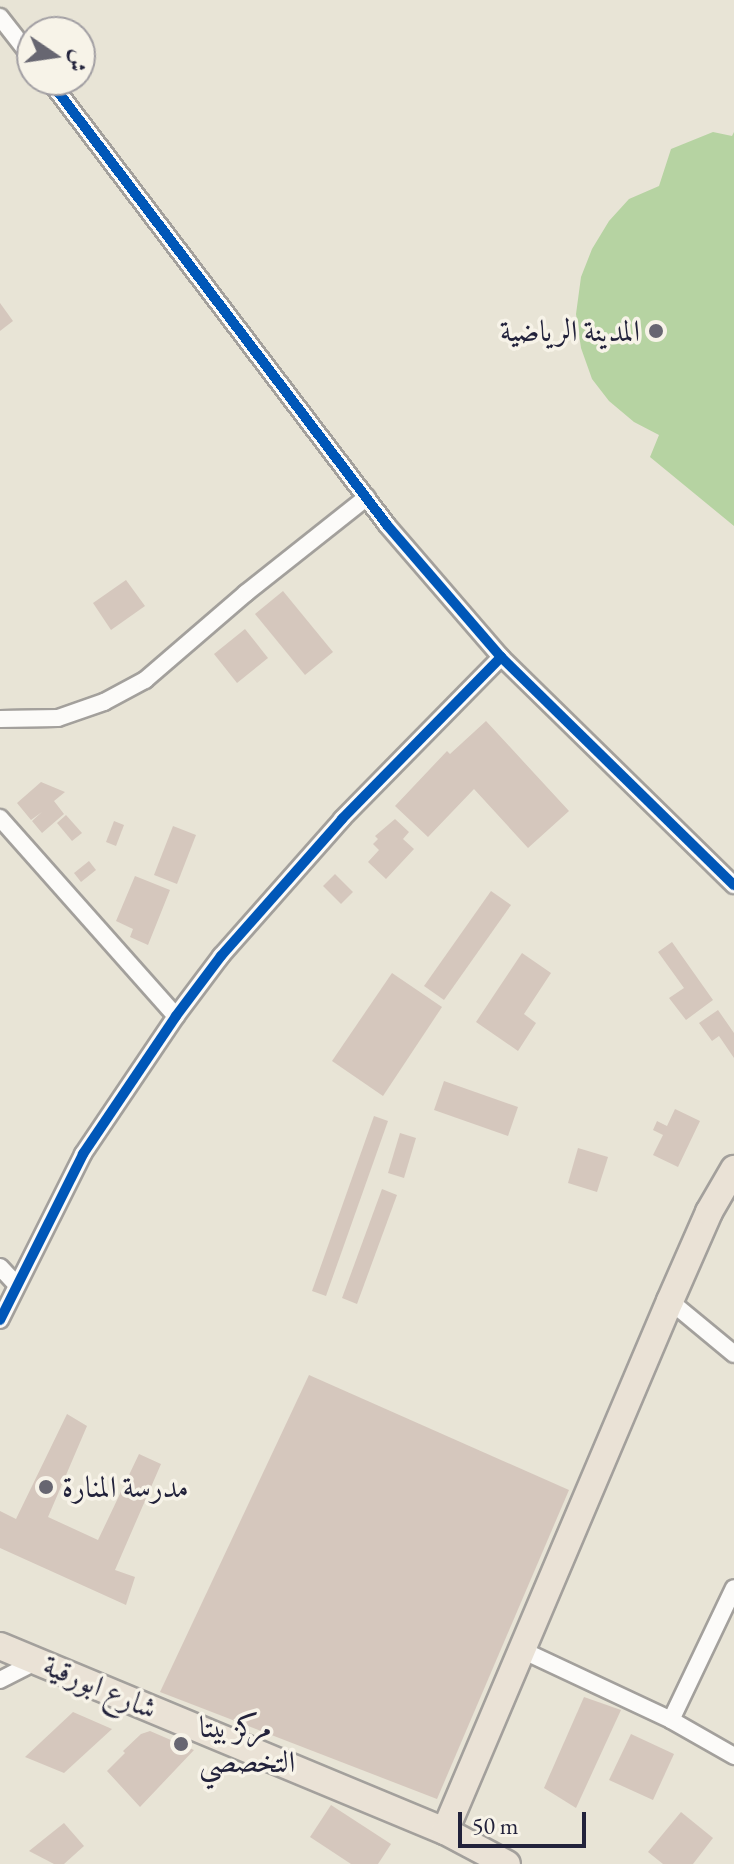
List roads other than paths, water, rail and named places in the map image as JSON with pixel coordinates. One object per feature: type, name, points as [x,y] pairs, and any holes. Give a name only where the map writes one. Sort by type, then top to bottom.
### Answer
[{"type":"main road","points":[[445,1831],[670,1301],[709,1212],[734,1169]]},
{"type":"main road","name":"شارع ابورقية","points":[[0,1646],[445,1831],[507,1864]]},
{"type":"street","points":[[0,17],[16,38]]},
{"type":"street","points":[[61,96],[367,497],[501,657],[734,885]]},
{"type":"street","points":[[0,719],[58,718],[104,702],[145,680],[246,593],[367,497]]},
{"type":"street","points":[[0,1320],[83,1154],[176,1016],[221,956],[342,819],[501,657]]},
{"type":"street","points":[[0,818],[176,1016]]},
{"type":"street","points":[[0,1267],[16,1284]]},
{"type":"street","points":[[670,1301],[734,1354]]},
{"type":"street","points":[[671,1720],[734,1588]]},
{"type":"street","points":[[524,1651],[671,1720],[734,1756]]},
{"type":"street","points":[[0,1680],[37,1661]]},
{"type":"place","name":"المدينة الرياضية","points":[[656,331]]},
{"type":"place","name":"مدرسة المنارة","points":[[46,1487]]},
{"type":"place","name":"مركز بيتا التخصصي","points":[[181,1744]]}]
